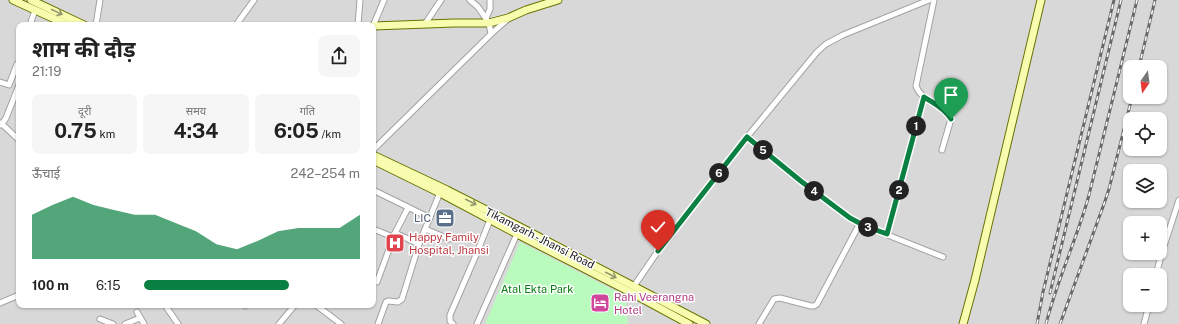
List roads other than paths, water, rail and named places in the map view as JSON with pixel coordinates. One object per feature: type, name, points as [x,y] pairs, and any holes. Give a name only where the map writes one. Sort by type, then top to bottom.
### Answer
[{"type":"street","points":[[13,0],[61,22]]},
{"type":"street","points":[[30,0],[78,22]]},
{"type":"street","points":[[96,22],[100,0]]},
{"type":"street","points":[[238,22],[254,0]]},
{"type":"street","points":[[358,22],[360,0]]},
{"type":"street","points":[[375,22],[384,0]]},
{"type":"street","points":[[425,24],[441,0]]},
{"type":"street","points":[[470,0],[478,7],[488,21]]},
{"type":"street","points":[[490,0],[488,21],[491,34]]},
{"type":"street","points":[[376,26],[488,21],[508,18],[526,10],[558,0]]},
{"type":"street","points":[[634,286],[658,251],[747,137],[794,78],[826,44],[843,35],[929,0]]},
{"type":"street","points":[[934,0],[916,86],[918,92],[943,109],[951,119],[942,150]]},
{"type":"street","points":[[963,324],[975,280],[1041,0]]},
{"type":"street","points":[[31,22],[35,10]]},
{"type":"street","points":[[376,147],[508,18]]},
{"type":"street","points":[[0,82],[9,85],[16,70]]},
{"type":"street","points":[[16,93],[6,118],[1,124],[16,137]]},
{"type":"street","points":[[887,234],[924,97]]},
{"type":"street","points":[[747,137],[835,208],[850,218],[943,257]]},
{"type":"street","name":"Tikamgarh - Jhansi Road","points":[[376,156],[441,190],[490,220],[689,324]]},
{"type":"street","name":"Tikamgarh - Jhansi Road","points":[[376,161],[520,227],[706,324]]},
{"type":"street","points":[[378,324],[386,302],[398,302],[402,299],[419,244],[441,190]]},
{"type":"street","points":[[376,192],[430,218]]},
{"type":"street","points":[[1158,268],[1179,200]]},
{"type":"street","points":[[377,282],[394,235],[408,208]]},
{"type":"street","points":[[453,324],[450,321],[450,315],[490,220]]},
{"type":"street","points":[[759,324],[772,301],[777,298],[810,306],[817,304],[860,223]]},
{"type":"street","points":[[477,324],[520,227]]},
{"type":"street","points":[[425,229],[449,239]]},
{"type":"street","points":[[376,230],[419,244]]},
{"type":"street","points":[[0,303],[16,296]]},
{"type":"street","points":[[666,311],[669,304]]},
{"type":"street","points":[[167,308],[178,324]]},
{"type":"street","points":[[279,324],[292,308]]},
{"type":"street","points":[[320,308],[341,324]]},
{"type":"street","points":[[137,312],[144,324]]},
{"type":"street","points":[[1144,324],[1147,312]]},
{"type":"street","points":[[125,324],[140,318]]},
{"type":"street","points":[[100,319],[113,324]]},
{"type":"railway","points":[[1037,324],[1043,292],[1114,0]]},
{"type":"railway","points":[[1050,293],[1121,0]]},
{"type":"railway","points":[[1046,324],[1089,195],[1137,0]]},
{"type":"railway","points":[[1141,60],[1155,0]]},
{"type":"railway","points":[[1060,324],[1109,189],[1130,104]]},
{"type":"place","name":"LIC","points":[[445,218]]},
{"type":"place","name":"Happy Family Hospital, Jhansi","points":[[395,243]]},
{"type":"place","name":"Rahi Veerangna Hotel","points":[[600,303]]},
{"type":"park label","name":"Atal Ekta Park","points":[[537,289]]}]
